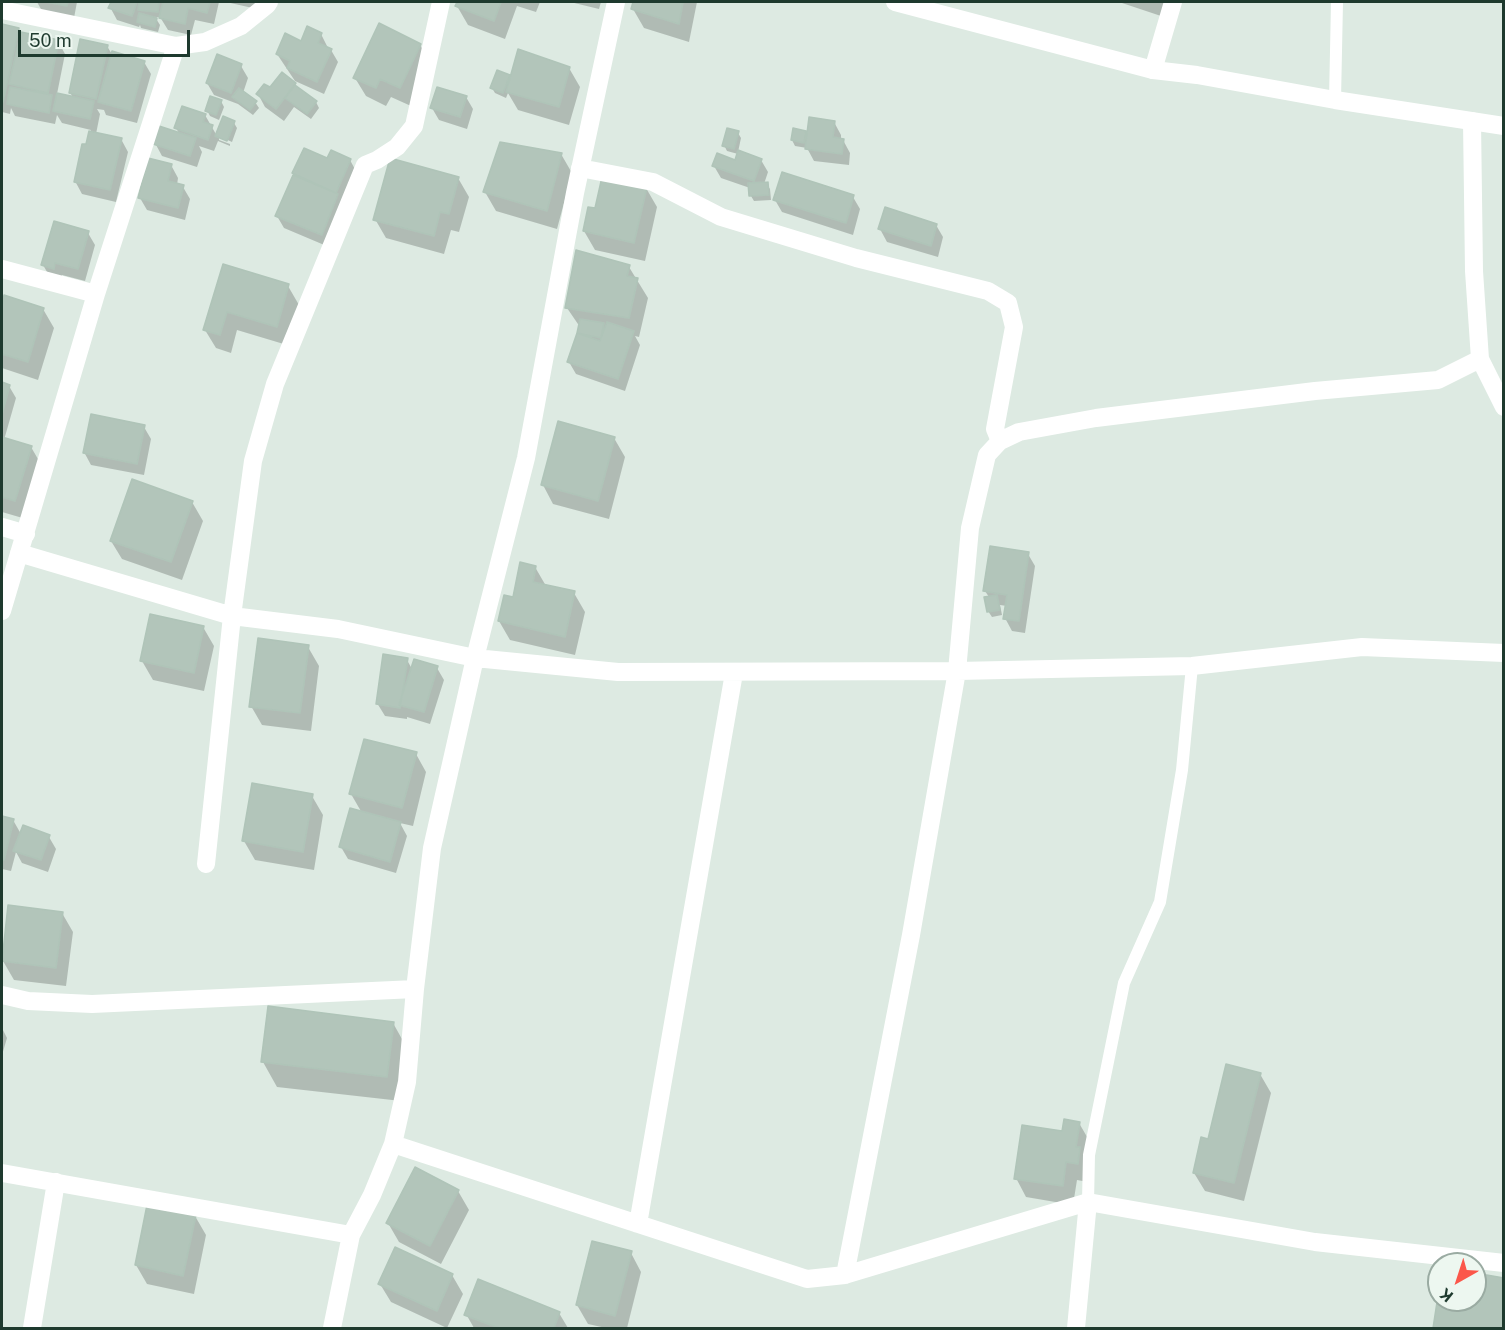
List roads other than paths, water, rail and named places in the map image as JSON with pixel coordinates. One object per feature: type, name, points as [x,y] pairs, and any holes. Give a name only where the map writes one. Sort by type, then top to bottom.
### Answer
[{"type":"street","points":[[13,9],[176,46],[205,42],[241,26],[268,2]]},
{"type":"street","points":[[206,864],[232,616],[253,461],[275,384],[365,165],[397,147],[414,126],[441,2]]},
{"type":"street","points":[[332,1329],[351,1234],[372,1194],[393,1144],[406,1082],[432,848],[475,658],[526,458],[580,168],[616,2]]},
{"type":"street","points":[[895,2],[1153,70],[1197,75],[1335,100],[1503,126]]},
{"type":"street","points":[[1153,70],[1173,2]]},
{"type":"street","points":[[2,611],[96,294],[176,46]]},
{"type":"street","points":[[1472,121],[1474,271],[1480,359],[1503,407]]},
{"type":"street","points":[[580,168],[653,182],[722,217],[856,258],[988,291],[1008,303],[1014,327],[994,429],[1000,441]]},
{"type":"street","points":[[2,269],[96,294]]},
{"type":"street","points":[[845,1275],[911,935],[957,671],[970,528],[987,455],[1000,441],[1019,432],[1096,418],[1438,380],[1480,359]]},
{"type":"street","points":[[2,528],[26,534]]},
{"type":"street","points":[[19,553],[232,616],[339,629],[475,658],[618,672],[957,671],[1192,666],[1362,646],[1503,652]]},
{"type":"street","points":[[638,1224],[734,673]]},
{"type":"street","points":[[2,995],[28,1001],[92,1004],[415,989]]},
{"type":"street","points":[[393,1144],[807,1279],[845,1275],[1088,1202],[1315,1242],[1503,1263]]},
{"type":"street","points":[[2,1173],[351,1234]]},
{"type":"street","points":[[32,1329],[56,1182]]},
{"type":"street","points":[[1076,1329],[1088,1202]]},
{"type":"lane","points":[[1335,100],[1337,2]]},
{"type":"lane","points":[[1088,1202],[1089,1155],[1124,983],[1160,902],[1182,770],[1192,666]]}]
